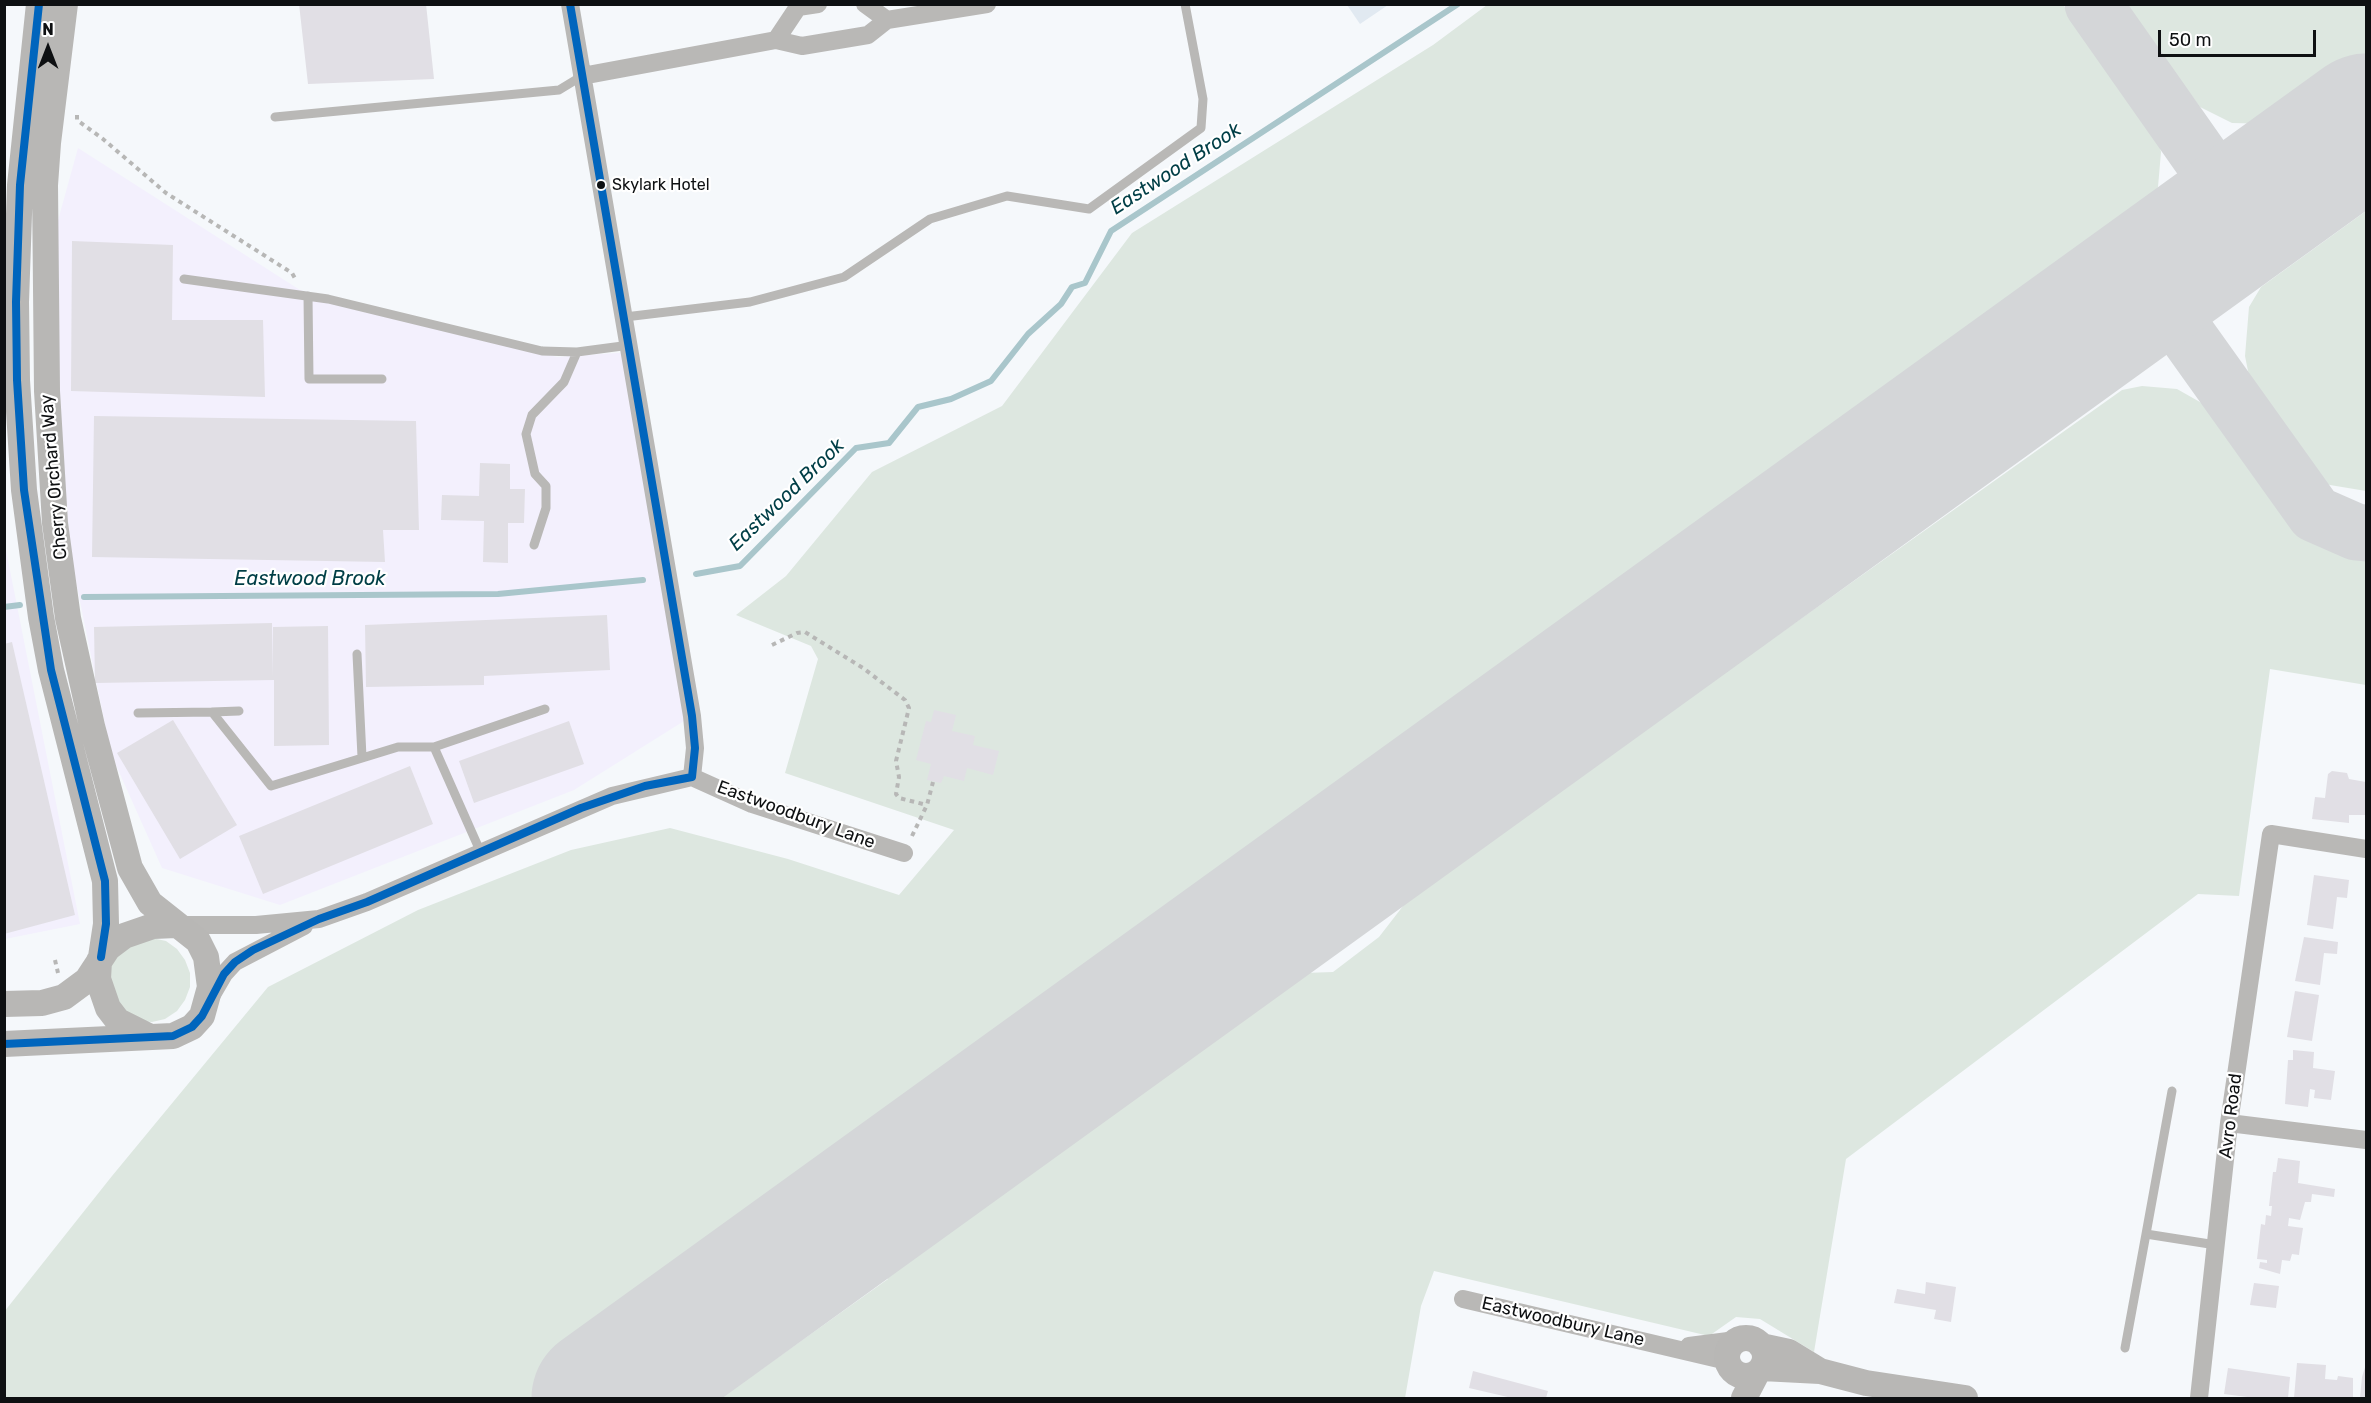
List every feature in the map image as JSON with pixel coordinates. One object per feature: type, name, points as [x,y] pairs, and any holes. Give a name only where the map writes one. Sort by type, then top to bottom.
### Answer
[{"type":"main road","name":"Cherry Orchard Way","points":[[39,4],[19,204],[17,380],[24,490],[41,617],[51,670],[105,881],[106,924],[100,959]]},
{"type":"main road","name":"Cherry Orchard Way","points":[[65,4],[45,185],[47,391],[55,523],[70,628],[119,834],[130,868],[142,893],[176,925]]},
{"type":"main road","points":[[4,1004],[42,1003],[64,997],[87,980],[100,959],[115,942],[130,933],[153,926],[176,925],[198,942],[206,957],[210,987],[208,1002],[202,1016],[192,1027],[162,1038],[4,1044]]},
{"type":"main road","points":[[100,959],[100,993],[118,1021],[133,1031],[162,1038]]},
{"type":"main road","points":[[1729,1398],[1732,1357],[1746,1338],[1760,1362]]},
{"type":"main road","points":[[1732,1357],[1741,1376],[1760,1362],[1789,1352],[1820,1371],[1866,1383],[1965,1398]]},
{"type":"main road","points":[[1744,1398],[1760,1362]]},
{"type":"street","points":[[208,1002],[224,974],[235,962],[319,919],[367,902],[612,796],[692,777],[695,748],[693,716],[570,4]]},
{"type":"street","points":[[776,40],[798,7],[818,4]]},
{"type":"street","points":[[865,4],[887,20]]},
{"type":"street","points":[[582,76],[776,40],[802,46],[868,35],[887,20],[987,4]]},
{"type":"street","name":"Eastwoodbury Lane","points":[[692,777],[752,804],[904,853]]},
{"type":"street","name":"Avro Road","points":[[2199,1398],[2229,1123],[2271,834],[2367,849]]},
{"type":"street","points":[[176,925],[256,925],[319,919]]},
{"type":"street","points":[[2229,1123],[2367,1140]]},
{"type":"street","name":"Eastwoodbury Lane","points":[[1463,1299],[1664,1345],[1732,1357]]},
{"type":"lane","points":[[625,318],[750,302],[844,277],[930,219],[1007,196],[1089,209],[1201,128],[1203,99],[1185,4]]},
{"type":"lane","points":[[275,117],[559,90],[582,76]]},
{"type":"lane","points":[[184,279],[308,296],[542,351],[577,352],[630,345]]},
{"type":"lane","points":[[308,296],[309,379],[382,379]]},
{"type":"lane","points":[[534,545],[546,508],[546,486],[536,474],[526,434],[532,416],[564,382],[577,352]]},
{"type":"lane","points":[[357,654],[362,757]]},
{"type":"lane","points":[[212,712],[271,786],[398,747],[434,747],[545,709]]},
{"type":"lane","points":[[138,713],[239,711]]},
{"type":"lane","points":[[434,747],[481,853]]},
{"type":"lane","points":[[2125,1348],[2172,1091]]},
{"type":"lane","points":[[2146,1234],[2216,1245]]},
{"type":"path","points":[[76,109],[76,120],[103,139],[166,193],[292,273],[308,296]]},
{"type":"path","points":[[772,645],[797,633],[805,632],[863,668],[905,700],[909,708],[896,760],[899,777],[896,795],[899,798],[927,805]]},
{"type":"path","points":[[904,853],[927,805],[933,782]]},
{"type":"shaded area","points":[[1347,5],[1388,5],[1360,24]]},
{"type":"shaded area","points":[[1487,5],[2063,5],[2157,134],[2161,152],[2158,187],[2152,205],[2140,226],[1305,828],[1274,837],[1215,891],[929,1103],[593,1344],[599,1354],[537,1398],[5,1398],[4,1312],[112,1176],[268,987],[418,910],[571,850],[670,828],[788,859],[899,895],[954,830],[785,773],[818,659],[811,646],[736,615],[786,576],[872,472],[1002,406],[1132,233],[1433,45]]},
{"type":"shaded area","points":[[2126,5],[2366,5],[2366,67],[2296,118],[2275,124],[2232,123],[2200,107]]},
{"type":"shaded area","points":[[78,148],[300,290],[557,357],[632,352],[692,716],[574,790],[280,905],[162,868],[111,754],[72,562],[55,390],[57,224]]},
{"type":"shaded area","points":[[2366,211],[2366,491],[2324,484],[2249,376],[2245,356],[2249,307],[2261,287]]},
{"type":"shaded area","points":[[2142,386],[2177,389],[2214,410],[2301,526],[2320,544],[2366,561],[2366,685],[2270,669],[2239,896],[2198,894],[1846,1159],[1814,1352],[1760,1319],[1736,1317],[1709,1336],[1434,1271],[1421,1306],[1405,1398],[721,1398],[888,1279],[880,1268],[1304,973],[1333,972],[1379,937],[1410,897],[2122,390]]},
{"type":"shaded area","points":[[4,540],[80,924],[5,939],[4,939]]},
{"type":"shaded area","points":[[152,938],[166,941],[177,949],[190,973],[190,987],[177,1011],[165,1019],[152,1022],[137,1021],[114,1006],[107,965],[115,953]]},
{"type":"building","points":[[299,4],[426,4],[434,79],[308,84]]},
{"type":"building","points":[[72,241],[173,245],[172,320],[263,320],[265,397],[71,391]]},
{"type":"building","points":[[94,416],[416,421],[419,530],[383,530],[385,562],[92,557]]},
{"type":"building","points":[[480,463],[510,464],[510,489],[525,489],[524,523],[508,523],[508,563],[483,562],[484,521],[441,520],[442,495],[479,496]]},
{"type":"building","points":[[607,615],[610,670],[484,676],[484,685],[366,687],[365,625]]},
{"type":"building","points":[[272,623],[273,677],[273,627],[328,626],[329,745],[274,746],[274,680],[95,683],[94,627]]},
{"type":"building","points":[[12,642],[75,915],[4,934],[4,644]]},
{"type":"building","points":[[934,710],[956,715],[952,731],[975,736],[973,745],[999,751],[993,775],[967,768],[964,781],[944,776],[941,783],[927,780],[931,764],[916,760],[926,721],[931,722]]},
{"type":"building","points":[[173,720],[237,825],[180,859],[117,753]]},
{"type":"building","points":[[569,721],[584,764],[474,803],[459,761]]},
{"type":"building","points":[[410,766],[433,824],[263,894],[239,836]]},
{"type":"building","points":[[2332,771],[2347,773],[2349,779],[2366,782],[2365,815],[2349,815],[2349,823],[2312,819],[2315,797],[2325,798],[2328,774]]},
{"type":"building","points":[[2314,875],[2349,880],[2347,898],[2337,897],[2333,929],[2307,925]]},
{"type":"building","points":[[2304,937],[2338,942],[2337,954],[2324,953],[2320,985],[2295,981]]},
{"type":"building","points":[[2295,991],[2319,995],[2312,1041],[2287,1037]]},
{"type":"building","points":[[2293,1050],[2314,1052],[2313,1068],[2335,1071],[2331,1100],[2314,1098],[2315,1090],[2310,1089],[2308,1107],[2285,1104],[2288,1060],[2293,1060]]},
{"type":"building","points":[[2278,1158],[2300,1161],[2298,1183],[2335,1189],[2334,1197],[2312,1194],[2311,1202],[2305,1202],[2300,1220],[2289,1218],[2288,1226],[2303,1228],[2299,1255],[2292,1254],[2290,1261],[2282,1260],[2280,1274],[2259,1268],[2260,1262],[2267,1263],[2267,1260],[2257,1259],[2261,1224],[2265,1225],[2266,1215],[2271,1216],[2272,1206],[2269,1206],[2273,1172],[2276,1172]]},
{"type":"building","points":[[1926,1282],[1956,1287],[1951,1322],[1934,1319],[1936,1310],[1894,1303],[1897,1289],[1925,1294]]},
{"type":"building","points":[[2254,1283],[2279,1286],[2276,1308],[2250,1305]]},
{"type":"building","points":[[2297,1363],[2326,1365],[2325,1379],[2337,1380],[2338,1376],[2353,1378],[2353,1398],[2294,1398]]},
{"type":"building","points":[[2366,1364],[2366,1398],[2360,1398],[2362,1377]]},
{"type":"building","points":[[2228,1368],[2290,1377],[2288,1398],[2255,1398],[2224,1394]]},
{"type":"building","points":[[1473,1371],[1548,1391],[1546,1398],[1512,1398],[1469,1388]]},
{"type":"waterway","name":"Eastwood Brook","points":[[696,574],[740,566],[856,448],[889,443],[918,407],[951,399],[991,381],[1028,334],[1061,304],[1072,287],[1085,283],[1111,231],[1458,4]]},
{"type":"waterway","name":"Eastwood Brook","points":[[84,597],[498,594],[643,580]]},
{"type":"waterway","name":"Eastwood Brook","points":[[4,607],[20,605]]},
{"type":"taxiway","points":[[2093,4],[2211,172],[2232,185],[2262,188],[2294,177]]},
{"type":"taxiway","points":[[2204,242],[2184,268],[2176,288],[2175,315],[2315,514],[2356,532],[2366,533]]},
{"type":"taxiway","points":[[2108,312],[2151,313],[2169,320],[2185,332]]},
{"type":"runway","points":[[602,1398],[2366,124]]},
{"type":"transit line","points":[[39,4],[20,185],[16,302],[17,380],[24,490],[51,670],[105,881],[106,924],[101,957]]},
{"type":"transit line","points":[[4,1044],[173,1036],[192,1027],[202,1016],[224,974],[235,962],[253,950],[319,919],[367,902],[581,808],[645,786],[692,777],[695,748],[692,716],[570,4]]},
{"type":"place","name":"Skylark Hotel","points":[[601,185]]}]
